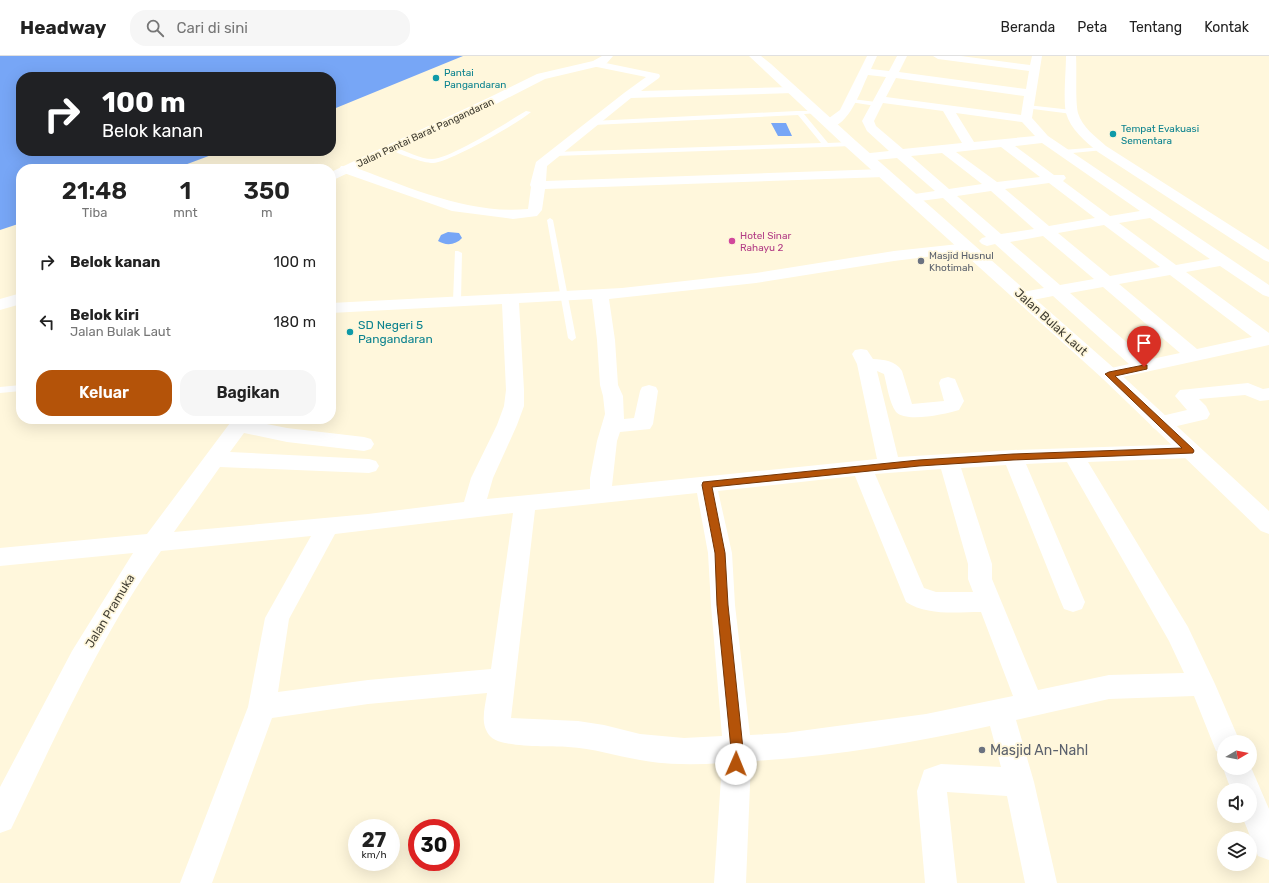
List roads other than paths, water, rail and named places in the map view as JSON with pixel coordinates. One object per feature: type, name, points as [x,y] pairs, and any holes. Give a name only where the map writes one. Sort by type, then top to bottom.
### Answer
[{"type":"street","name":"Jalan Pantai Barat Pangandaran","points":[[336,174],[492,101],[541,76],[596,64],[603,61],[608,56]]},
{"type":"street","name":"Jalan Bulak Laut","points":[[754,56],[1109,374],[1269,525]]},
{"type":"street","points":[[829,124],[845,112],[852,101],[872,56]]},
{"type":"street","points":[[902,56],[868,121],[870,128],[1144,367]]},
{"type":"street","points":[[922,105],[942,56],[1036,62],[1027,113],[1044,139],[1269,292]]},
{"type":"street","points":[[1071,56],[1072,112],[1074,120],[1090,139],[1102,149],[1269,257]]},
{"type":"street","points":[[981,113],[996,60]]},
{"type":"street","points":[[346,169],[452,207],[513,215],[532,214],[535,210],[537,185],[541,165],[655,75],[596,64]]},
{"type":"street","points":[[865,71],[1030,93]]},
{"type":"street","points":[[628,95],[793,90]]},
{"type":"street","points":[[878,102],[922,105],[981,113],[1027,113]]},
{"type":"street","points":[[947,108],[970,146]]},
{"type":"street","points":[[866,157],[1044,139]]},
{"type":"street","points":[[1003,143],[1268,340]]},
{"type":"street","points":[[945,149],[994,187],[1194,356]]},
{"type":"street","points":[[537,185],[884,173]]},
{"type":"street","points":[[913,198],[1092,173]]},
{"type":"street","points":[[336,308],[600,295],[756,278],[966,246],[997,239],[1152,213]]},
{"type":"street","points":[[1023,297],[1222,261]]},
{"type":"street","points":[[600,295],[606,340],[609,385],[615,405],[614,421],[606,441],[601,478],[601,496]]},
{"type":"street","points":[[473,509],[482,478],[507,425],[514,406],[516,390],[510,299]]},
{"type":"street","points":[[0,305],[16,300]]},
{"type":"street","points":[[1109,374],[1268,340]]},
{"type":"street","points":[[889,465],[863,359],[888,367],[893,371],[903,407],[907,410],[936,409],[952,406],[954,401],[948,383]]},
{"type":"street","points":[[1160,423],[1200,414],[1186,398],[1185,396],[1187,394],[1248,389],[1260,395],[1269,394]]},
{"type":"street","points":[[612,426],[643,424],[649,391]]},
{"type":"street","name":"Jalan Pramuka","points":[[0,818],[81,659],[138,563],[213,458],[239,424]]},
{"type":"street","points":[[249,424],[287,434],[364,444]]},
{"type":"street","points":[[0,556],[328,526],[473,509],[889,465],[1013,457],[1190,451]]},
{"type":"street","points":[[1074,456],[1179,635],[1202,684],[1223,735]]},
{"type":"street","points":[[1013,457],[1073,602]]},
{"type":"street","points":[[213,458],[369,466]]},
{"type":"street","points":[[949,461],[980,564],[980,579],[1030,704]]},
{"type":"street","points":[[862,468],[915,595],[923,600],[936,602],[988,602]]},
{"type":"street","points":[[706,485],[720,553],[723,605],[737,749],[730,883]]},
{"type":"street","points":[[524,504],[503,680],[497,715],[498,724],[505,731],[578,734],[604,738],[640,747],[684,752],[737,749],[805,744],[926,726],[1109,687],[1202,684]]},
{"type":"street","points":[[196,883],[262,707],[277,618],[328,526]]},
{"type":"street","points":[[262,707],[368,692],[503,680]]},
{"type":"street","points":[[1000,711],[1019,782],[1041,883]]},
{"type":"street","points":[[941,883],[932,791],[934,780],[941,778],[1019,782]]},
{"type":"street","points":[[1257,816],[1269,845]]},
{"type":"lane","points":[[852,101],[878,102]]},
{"type":"lane","points":[[392,148],[436,161],[488,136],[528,112]]},
{"type":"lane","points":[[799,112],[826,145]]},
{"type":"lane","points":[[593,123],[816,112]]},
{"type":"lane","points":[[1027,113],[1072,112]]},
{"type":"lane","points":[[554,154],[851,144]]},
{"type":"lane","points":[[1062,152],[1102,149]]},
{"type":"lane","points":[[550,220],[572,338]]},
{"type":"lane","points":[[457,302],[458,253]]},
{"type":"lane","points":[[0,390],[16,388]]},
{"type":"water","points":[[0,56],[463,56],[336,108],[336,72],[16,72],[16,156],[209,156],[187,164],[16,164],[16,225],[0,230]]},
{"type":"water","points":[[771,123],[786,123],[792,136],[778,136]]},
{"type":"water","points":[[448,232],[459,233],[462,238],[451,244],[444,244],[438,241],[441,235]]},
{"type":"place","name":"Pantai Pangandaran","points":[[436,78]]},
{"type":"place","name":"Tempat Evakuasi Sementara","points":[[1113,134]]},
{"type":"place","name":"Hotel Sinar Rahayu 2","points":[[732,241]]},
{"type":"place","name":"Masjid Husnul Khotimah","points":[[921,261]]},
{"type":"place","name":"SD Negeri 5 Pangandaran","points":[[350,332]]},
{"type":"place","name":"Masjid An-Nahl","points":[[982,750]]}]
